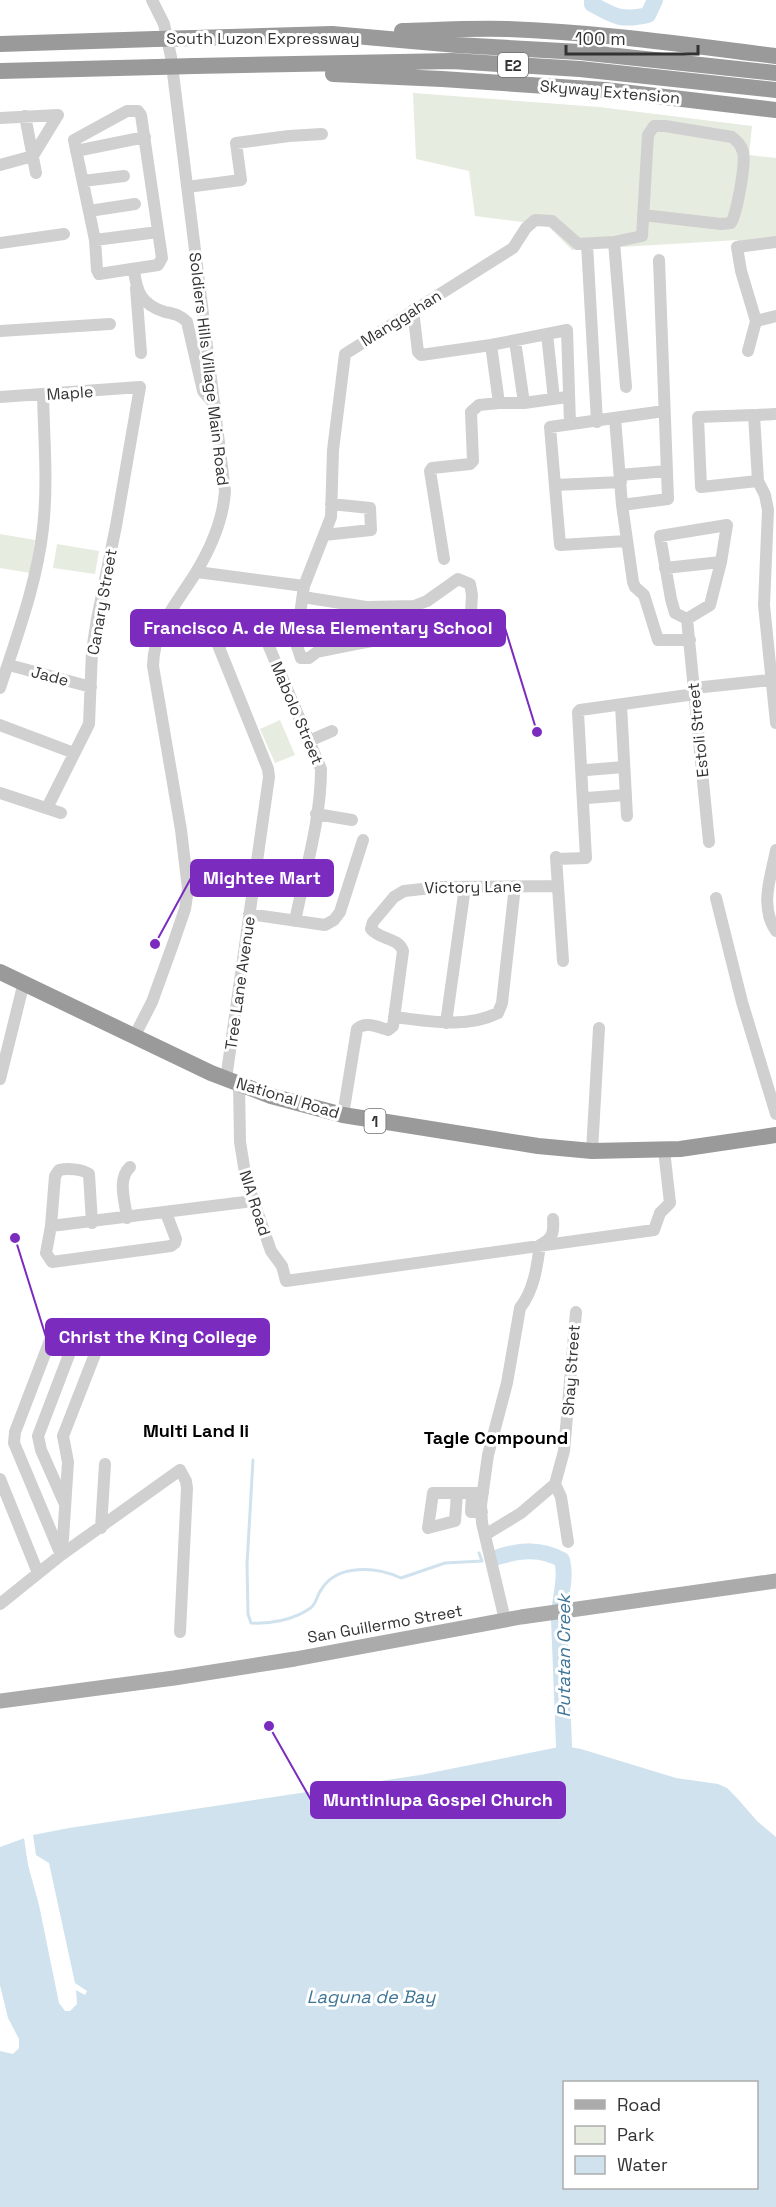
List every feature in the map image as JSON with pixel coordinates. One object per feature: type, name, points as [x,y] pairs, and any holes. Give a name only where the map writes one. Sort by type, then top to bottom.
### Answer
[{"type":"highway","name":"E2","points":[[332,34],[458,29],[553,32],[776,56]]},
{"type":"highway","name":"South Luzon Expressway","points":[[0,44],[332,34],[457,45],[580,52],[776,73]]},
{"type":"highway","name":"South Luzon Expressway","points":[[0,71],[452,61],[580,69],[776,90]]},
{"type":"highway","name":"Skyway Extension","points":[[248,65],[336,74],[605,90],[772,111]]},
{"type":"highway","name":"National Road","points":[[0,972],[232,1082],[271,1096],[343,1115],[538,1146],[592,1151],[664,1150],[724,1144],[776,1135]]},
{"type":"main road","name":"San Guillermo Street","points":[[0,1701],[174,1678],[295,1659],[505,1620],[776,1581]]},
{"type":"street","name":"Soldiers Hills Village Main Road","points":[[134,1036],[154,995],[185,909],[188,889],[155,681],[153,655],[158,633],[197,572],[216,534],[224,505],[224,477],[170,48],[164,24],[152,0]]},
{"type":"street","points":[[127,111],[138,111],[145,137],[161,262],[158,265],[98,273],[95,240],[74,143],[76,138],[127,111]]},
{"type":"street","points":[[0,118],[58,115],[33,156],[0,165]]},
{"type":"street","points":[[26,116],[36,173]]},
{"type":"street","points":[[105,122],[111,144]]},
{"type":"street","points":[[597,422],[587,244],[614,242],[642,236],[643,215],[648,135],[654,126],[732,137],[741,144],[744,155],[736,213],[731,223],[721,224],[643,215]]},
{"type":"street","points":[[187,188],[240,180],[236,143],[322,134]]},
{"type":"street","points":[[76,151],[145,137]]},
{"type":"street","points":[[83,181],[124,176]]},
{"type":"street","points":[[89,210],[135,204]]},
{"type":"street","name":"Manggahan","points":[[470,630],[399,635],[317,652],[309,658],[301,658],[296,643],[304,592],[331,517],[333,450],[345,354],[513,248],[526,228],[535,220],[552,221],[578,244],[587,244]]},
{"type":"street","points":[[95,240],[158,232]]},
{"type":"street","points":[[0,243],[64,234]]},
{"type":"street","points":[[614,242],[626,387]]},
{"type":"street","points":[[748,351],[756,321],[741,271],[737,247],[776,242]]},
{"type":"street","points":[[622,505],[668,499],[659,260]]},
{"type":"street","points":[[134,269],[141,353]]},
{"type":"street","points":[[136,287],[144,300],[153,308],[181,316],[187,322],[203,391],[215,405]]},
{"type":"street","points":[[413,310],[418,352],[421,355],[516,341],[567,330],[567,397],[570,424]]},
{"type":"street","points":[[756,321],[776,316]]},
{"type":"street","points":[[0,331],[110,324]]},
{"type":"street","points":[[547,334],[554,399]]},
{"type":"street","points":[[516,341],[524,403]]},
{"type":"street","points":[[491,345],[499,403]]},
{"type":"street","name":"Maple","points":[[0,397],[140,387]]},
{"type":"street","name":"Canary Street","points":[[47,808],[89,724],[92,651],[140,387]]},
{"type":"street","points":[[0,688],[9,665],[36,571],[43,531],[46,496],[43,395]]},
{"type":"street","points":[[444,559],[430,471],[436,467],[471,464],[473,460],[471,412],[479,405],[524,403],[567,397]]},
{"type":"street","points":[[626,541],[560,545],[550,427],[664,411]]},
{"type":"street","points":[[758,415],[776,414]]},
{"type":"street","points":[[758,481],[701,487],[699,417],[754,415],[758,481],[772,510],[771,572],[764,605],[776,723]]},
{"type":"street","points":[[615,418],[622,505],[633,582],[635,587],[645,595],[658,640],[690,640]]},
{"type":"street","points":[[555,485],[667,471]]},
{"type":"street","points":[[324,535],[370,530],[370,508],[331,504]]},
{"type":"street","points":[[727,525],[721,562],[710,605],[687,619],[675,613],[660,536],[727,525]]},
{"type":"street","points":[[665,568],[721,562]]},
{"type":"street","points":[[197,572],[304,592],[366,607],[414,606],[427,601],[458,579],[464,580],[470,584],[472,595],[470,630],[497,631]]},
{"type":"street","name":"Estoli Street","points":[[687,619],[709,842]]},
{"type":"street","name":"Mabolo Street","points":[[218,645],[259,623],[321,769],[321,786],[295,921]]},
{"type":"street","name":"Tree Lane Avenue","points":[[218,645],[268,769],[269,777],[249,915],[232,1082]]},
{"type":"street","name":"Jade","points":[[9,665],[91,687]]},
{"type":"street","points":[[563,961],[556,858],[586,858],[578,712],[770,680]]},
{"type":"street","points":[[621,705],[627,816]]},
{"type":"street","points":[[0,725],[74,753]]},
{"type":"street","points":[[309,741],[332,731]]},
{"type":"street","points":[[587,770],[624,767]]},
{"type":"street","points":[[0,793],[61,813]]},
{"type":"street","points":[[587,798],[626,795]]},
{"type":"street","points":[[316,814],[352,820]]},
{"type":"street","points":[[249,915],[325,925],[337,917],[363,840]]},
{"type":"street","points":[[776,850],[774,867],[766,890],[770,922],[776,931]]},
{"type":"street","points":[[343,1115],[357,1029],[360,1026],[366,1024],[390,1029],[394,1017],[461,1023],[498,1013],[501,1009],[515,886]]},
{"type":"street","name":"Victory Lane","points":[[394,1017],[403,951],[397,942],[371,929],[373,922],[394,897],[404,891],[441,887],[558,886]]},
{"type":"street","points":[[446,1023],[465,887]]},
{"type":"street","points":[[716,898],[742,1002],[776,1114]]},
{"type":"street","points":[[0,1078],[24,982]]},
{"type":"street","points":[[592,1151],[599,1028]]},
{"type":"street","name":"NIA Road","points":[[232,1082],[242,1160],[253,1201],[271,1251],[282,1266],[286,1281],[540,1245]]},
{"type":"street","points":[[540,1245],[654,1230],[660,1213],[669,1203],[664,1150]]},
{"type":"street","points":[[127,1218],[122,1179],[130,1167]]},
{"type":"street","points":[[92,1223],[89,1174],[86,1171],[59,1170],[56,1176],[46,1253],[52,1262],[171,1246],[176,1239],[166,1213]]},
{"type":"street","points":[[51,1226],[92,1223],[253,1201]]},
{"type":"street","points":[[505,1620],[484,1535],[478,1493],[507,1383],[520,1308],[534,1284],[540,1245],[552,1237],[553,1218]]},
{"type":"street","name":"Shay Street","points":[[555,1484],[564,1451],[576,1312]]},
{"type":"street","points":[[52,1331],[96,1345],[98,1349],[63,1436],[68,1462],[63,1539],[60,1551],[18,1456],[14,1438],[52,1331]]},
{"type":"street","points":[[64,1504],[41,1450],[38,1436],[75,1338]]},
{"type":"street","points":[[101,1528],[105,1464]]},
{"type":"street","points":[[0,1604],[38,1573],[60,1551],[101,1528],[180,1470],[186,1480],[187,1488],[180,1632]]},
{"type":"street","points":[[0,1479],[38,1573]]},
{"type":"street","points":[[484,1535],[521,1514],[555,1484],[561,1497],[568,1542]]},
{"type":"street","points":[[457,1493],[478,1493]]},
{"type":"green space","points":[[413,93],[599,107],[752,126],[749,155],[776,158],[776,239],[734,245],[738,240],[572,250],[547,225],[475,216],[469,171],[416,159]]},
{"type":"green space","points":[[0,534],[35,540],[30,573],[0,568]]},
{"type":"green space","points":[[57,544],[99,551],[95,574],[53,568]]},
{"type":"green space","points":[[280,720],[295,755],[275,763],[260,729]]},
{"type":"water","name":"Laguna de Bay","points":[[564,1746],[676,1778],[718,1784],[727,1788],[757,1821],[776,1837],[776,2207],[0,2207],[0,1847],[33,1835],[420,1775]]},
{"type":"pier","points":[[33,1835],[36,1855],[49,1863],[75,1983],[87,1991],[85,1995],[76,1990],[77,2004],[70,2011],[65,2011],[59,2003],[39,1905],[28,1865],[24,1838]]},
{"type":"pier","points":[[0,1985],[8,2018],[19,2039],[19,2048],[13,2054],[0,2051]]},
{"type":"waterway","points":[[592,0],[592,4],[625,18],[648,15],[655,0]]},
{"type":"waterway","points":[[253,1460],[247,1564],[248,1614],[251,1623],[266,1623],[303,1613],[314,1605],[319,1592],[328,1581],[347,1571],[381,1571],[401,1578],[445,1563],[482,1561],[479,1553]]},
{"type":"waterway","name":"Putatan Creek","points":[[498,1557],[530,1551],[546,1553],[562,1560],[564,1574],[559,1619],[564,1746]]},
{"type":"place","name":"Francisco A. de Mesa Elementary School","points":[[537,732]]},
{"type":"place","name":"Mightee Mart","points":[[155,944]]},
{"type":"place","name":"Christ the King College","points":[[15,1238]]},
{"type":"place","name":"Muntinlupa Gospel Church","points":[[269,1726]]},
{"type":"district","name":"Multi Land Ii","points":[[196,1430]]},
{"type":"district","name":"Tagle Compound","points":[[496,1437]]}]
